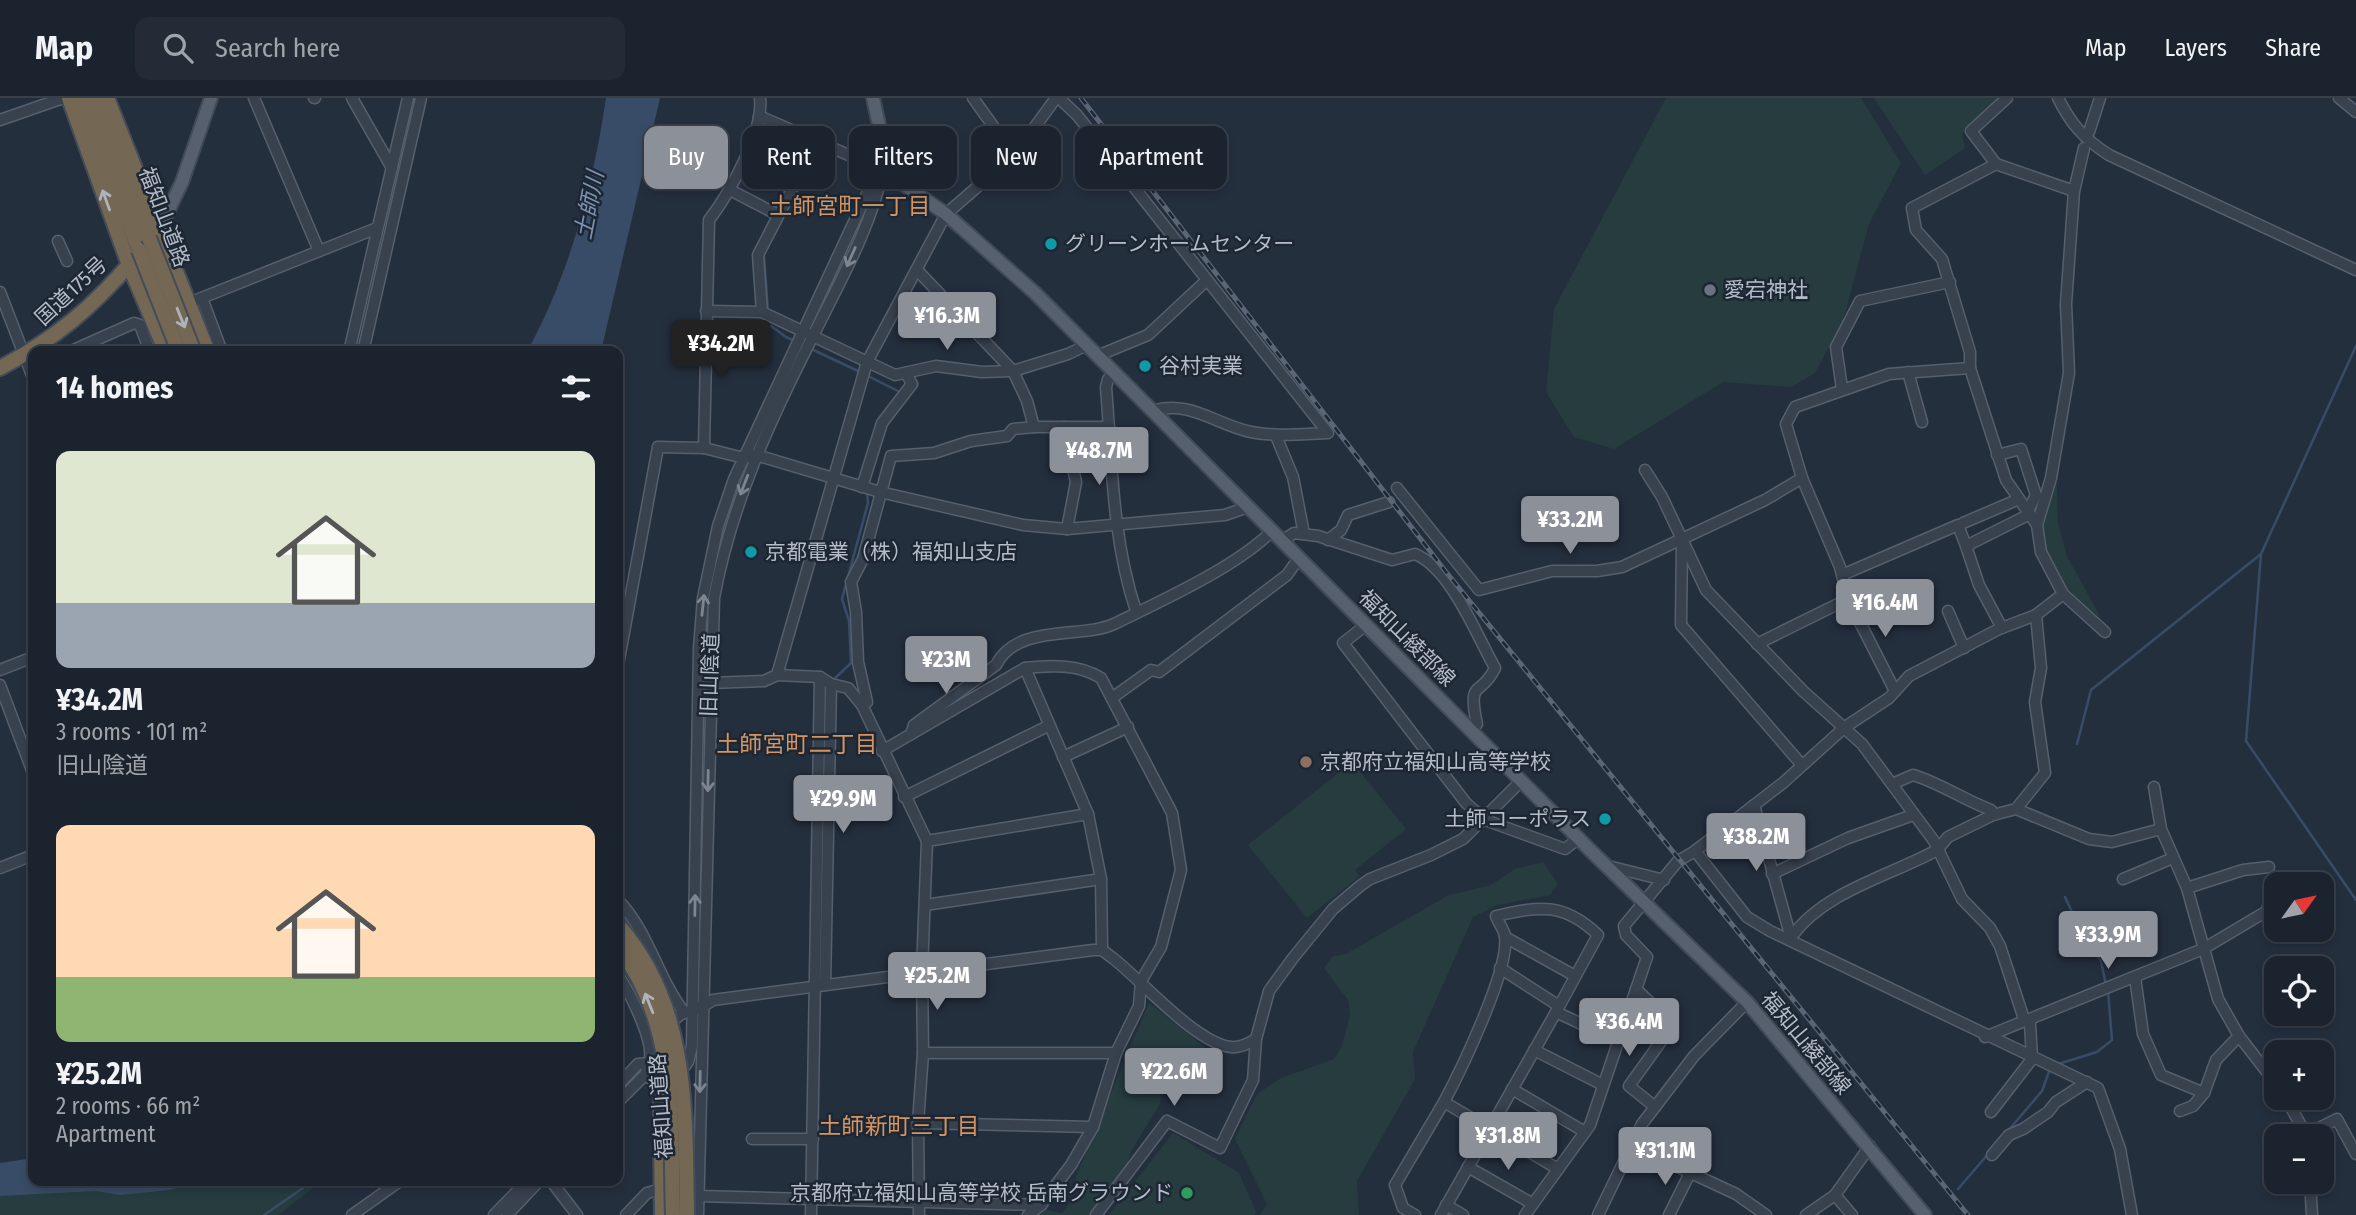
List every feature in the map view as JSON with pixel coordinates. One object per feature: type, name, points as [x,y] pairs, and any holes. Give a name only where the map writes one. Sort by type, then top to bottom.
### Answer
[{"type":"highway","points":[[69,98],[129,265],[163,346]]},
{"type":"highway","name":"福知山道路","points":[[80,98],[177,346]]},
{"type":"highway","name":"福知山道路","points":[[94,98],[192,346]]},
{"type":"highway","points":[[107,98],[159,230],[195,301],[206,346]]},
{"type":"highway","name":"国道175号","points":[[49,346],[105,293],[159,230]]},
{"type":"highway","name":"国道175号","points":[[0,369],[26,355]]},
{"type":"highway","name":"福知山道路","points":[[623,932],[651,973],[676,1036],[683,1077],[687,1215]]},
{"type":"highway","name":"福知山道路","points":[[623,954],[639,979],[663,1041],[672,1120],[673,1215]]},
{"type":"highway","points":[[661,1137],[662,1215]]},
{"type":"main road","points":[[159,230],[182,182],[211,98]]},
{"type":"main road","points":[[874,98],[880,126]]},
{"type":"main road","name":"福知山綾部線","points":[[910,189],[946,214],[1035,293],[1746,1002],[1870,1146],[1925,1215]]},
{"type":"street","points":[[0,120],[64,98]]},
{"type":"street","points":[[254,98],[319,251]]},
{"type":"street","points":[[352,98],[392,168]]},
{"type":"street","points":[[350,346],[408,98]]},
{"type":"street","points":[[364,346],[421,98]]},
{"type":"street","points":[[704,448],[709,220],[732,191],[759,116],[760,98]]},
{"type":"street","points":[[973,98],[993,126]]},
{"type":"street","points":[[1036,126],[1057,98],[1077,115],[1328,433],[1276,436],[1225,424],[1190,409],[1166,406],[1153,411]]},
{"type":"street","points":[[2007,98],[1971,131],[1996,164],[2074,191]]},
{"type":"street","points":[[2058,98],[2070,122],[2085,139],[2109,155],[2356,270]]},
{"type":"street","points":[[2089,132],[2100,98]]},
{"type":"street","points":[[2339,98],[2356,112]]},
{"type":"street","points":[[759,116],[785,126]]},
{"type":"street","points":[[2084,148],[2074,191],[2066,304],[2069,373],[2051,478],[2038,525],[2041,552],[2063,594],[2105,632]]},
{"type":"street","points":[[1996,164],[1912,208],[1916,230],[1942,259],[1950,282],[1970,352],[1970,368],[2006,480],[2038,525]]},
{"type":"street","points":[[762,312],[758,255],[792,189]]},
{"type":"street","points":[[661,1137],[666,1093],[690,1054],[688,1012],[703,598],[718,526],[744,458],[870,189]]},
{"type":"street","name":"旧山陰道","points":[[698,1215],[709,683],[714,598],[719,568],[726,537],[756,455],[877,199],[879,189]]},
{"type":"street","points":[[777,675],[867,362],[946,214],[975,189]]},
{"type":"street","points":[[732,191],[778,215]]},
{"type":"street","points":[[219,346],[195,301],[377,228]]},
{"type":"street","points":[[58,242],[67,261]]},
{"type":"street","points":[[917,270],[1013,371],[1027,401],[1034,427]]},
{"type":"street","points":[[1097,356],[1148,335],[1208,280]]},
{"type":"street","points":[[1842,389],[1836,347],[1860,300],[1950,282]]},
{"type":"street","points":[[0,292],[28,362]]},
{"type":"street","points":[[706,311],[762,312],[895,375],[936,366],[982,372],[1013,371],[1068,354],[1087,345]]},
{"type":"street","points":[[82,346],[134,323],[140,325],[148,346]]},
{"type":"street","points":[[1895,691],[1848,599],[1842,575],[1802,478],[1786,424],[1795,408],[1889,374],[1970,368]]},
{"type":"street","points":[[1908,372],[1922,422]]},
{"type":"street","points":[[862,487],[881,423],[912,384],[906,373]]},
{"type":"street","points":[[1114,373],[1108,379],[1106,387],[1117,525],[1121,557],[1136,611]]},
{"type":"street","points":[[1064,427],[1076,482],[1067,529]]},
{"type":"street","points":[[862,705],[867,702],[858,662],[856,612],[851,582],[863,559],[891,456],[934,453],[971,441],[1007,436],[1013,429],[1109,427]]},
{"type":"street","points":[[1276,436],[1293,477],[1304,534]]},
{"type":"street","points":[[623,638],[658,447],[704,448],[744,458],[756,455],[880,492],[1023,525],[1067,529],[1225,515],[1248,507]]},
{"type":"street","points":[[1966,546],[2029,513],[2032,508],[2036,495],[2021,449],[1997,455]]},
{"type":"street","points":[[1645,470],[1662,497],[1706,590],[1803,691],[1845,727],[1892,784],[1937,850],[1962,899],[1990,928],[2000,946],[2024,1020],[2029,1023],[2032,1059],[1991,1112]]},
{"type":"street","points":[[1397,488],[1479,590],[1552,571],[1597,571],[1622,567],[1765,500],[1802,478]]},
{"type":"street","points":[[1963,523],[2019,499]]},
{"type":"street","points":[[1328,540],[1341,530],[1348,515],[1389,502]]},
{"type":"street","points":[[1842,575],[1958,525],[1979,585],[2002,628]]},
{"type":"street","points":[[911,734],[914,725],[996,665],[1001,654],[1023,642],[1057,632],[1111,625],[1229,565],[1277,536],[1294,533],[1328,540],[1392,561],[1415,554],[1428,559],[1440,573],[1495,668],[1474,692],[1472,700],[1477,724],[1471,730]]},
{"type":"street","points":[[1682,540],[1681,625],[1801,764]]},
{"type":"street","points":[[1112,698],[1151,670],[1159,673],[1186,655],[1287,575],[1294,565]]},
{"type":"street","points":[[1525,1215],[1585,1132],[1647,957],[1626,935],[1624,926],[1678,860],[1695,851],[1784,782],[1801,764],[1845,727],[1895,691],[1909,676],[2002,628],[2036,615],[2063,594]]},
{"type":"street","points":[[1757,644],[1848,599]]},
{"type":"street","points":[[1948,611],[1964,648]]},
{"type":"street","points":[[1791,939],[1812,914],[1834,900],[1937,850],[1948,837],[1993,815],[2016,809],[2046,773],[2035,702],[2041,668],[2036,615]]},
{"type":"street","points":[[1366,625],[1343,643],[1466,803],[1485,820],[1565,849],[1579,838]]},
{"type":"street","points":[[0,670],[28,658]]},
{"type":"street","points":[[882,751],[1025,667],[1044,665],[1087,669],[1101,678],[1172,813],[1181,870],[1161,947],[1141,981],[1139,1006],[1116,1053],[1093,1128],[1071,1165],[1041,1205],[1028,1215]]},
{"type":"street","points":[[1025,667],[1048,726],[1088,814],[1101,879],[1102,950]]},
{"type":"street","points":[[709,683],[764,681],[777,675],[820,677],[831,684],[848,688],[862,705],[904,797],[928,841],[922,971],[923,1053],[918,1123],[919,1215]]},
{"type":"street","points":[[811,1215],[820,677]]},
{"type":"street","points":[[825,985],[831,684]]},
{"type":"street","points":[[0,685],[28,760]]},
{"type":"street","points":[[904,797],[1048,726]]},
{"type":"street","points":[[1063,757],[1128,727]]},
{"type":"street","points":[[1892,784],[1913,775],[1961,799],[1991,810],[1993,815]]},
{"type":"street","points":[[1096,1215],[1167,1121],[1220,1148],[1253,1080],[1256,1039],[1269,991],[1333,909],[1370,879],[1463,839],[1485,820],[1522,779]]},
{"type":"street","points":[[2154,787],[2161,830],[2187,888],[2218,999],[2239,1036],[2264,1068]]},
{"type":"street","points":[[1754,805],[1791,939]]},
{"type":"street","points":[[2016,809],[2089,839],[2112,842],[2161,830]]},
{"type":"street","points":[[928,841],[1088,814]]},
{"type":"street","points":[[1772,874],[1848,838],[1913,815]]},
{"type":"street","points":[[1695,851],[1748,917],[1985,1037],[2098,1088],[2107,1105],[2120,1149],[2132,1215]]},
{"type":"street","points":[[0,868],[28,857]]},
{"type":"street","points":[[2123,879],[2173,858]]},
{"type":"street","points":[[1608,866],[1664,880]]},
{"type":"street","points":[[2187,888],[2243,870],[2269,867]]},
{"type":"street","points":[[925,905],[1101,879]]},
{"type":"street","points":[[623,907],[644,934],[648,951],[688,1012]]},
{"type":"street","points":[[1415,1215],[1403,1208],[1395,1185],[1462,1068],[1500,968],[1505,937],[1496,916],[1540,909],[1563,909],[1584,921],[1598,935],[1441,1215]]},
{"type":"street","points":[[1985,1037],[2203,949],[2264,913]]},
{"type":"street","points":[[1505,937],[1575,976]]},
{"type":"street","points":[[649,1063],[674,1018],[703,1008],[713,1000],[922,971],[1102,950],[1197,1032],[1215,1042],[1232,1047],[1243,1046],[1256,1039]]},
{"type":"street","points":[[1500,968],[1558,1009],[1618,1041]]},
{"type":"street","points":[[2135,977],[2143,1034],[2161,1075],[2204,1093]]},
{"type":"street","points":[[623,983],[651,1052],[645,1075],[623,1097]]},
{"type":"street","points":[[1636,989],[1668,1020],[1670,1029],[1629,1086],[1654,1106]]},
{"type":"street","points":[[1598,1215],[1631,1145],[1654,1106],[1694,1056],[1746,1002]]},
{"type":"street","points":[[2180,1111],[2193,1106],[2204,1093],[2216,1059],[2239,1036]]},
{"type":"street","points":[[1534,1050],[1603,1085]]},
{"type":"street","points":[[923,1053],[1116,1053]]},
{"type":"street","points":[[623,1080],[638,1064],[649,1063]]},
{"type":"street","points":[[645,1075],[655,1080],[658,1086],[661,1137]]},
{"type":"street","points":[[1992,1156],[2009,1135],[2022,1129],[2087,1082]]},
{"type":"street","points":[[1512,1089],[1585,1132]]},
{"type":"street","points":[[1444,1102],[1558,1169]]},
{"type":"street","points":[[2328,1124],[2337,1119],[2356,1154]]},
{"type":"street","points":[[918,1123],[1093,1128]]},
{"type":"street","points":[[752,1139],[813,1139]]},
{"type":"street","points":[[1631,1145],[1736,1195],[1766,1215]]},
{"type":"street","points":[[1806,1215],[1836,1195],[1870,1146]]},
{"type":"street","points":[[1468,1167],[1533,1204]]},
{"type":"street","points":[[1668,1215],[1690,1173]]},
{"type":"street","points":[[352,1215],[393,1186]]},
{"type":"street","points":[[494,1215],[522,1186]]},
{"type":"street","points":[[506,1215],[533,1186]]},
{"type":"street","points":[[555,1186],[577,1215]]},
{"type":"street","points":[[626,1215],[647,1193],[661,1189]]},
{"type":"street","points":[[2311,1194],[2312,1215]]},
{"type":"street","points":[[1836,1195],[1852,1215]]},
{"type":"street","points":[[698,1196],[1041,1205]]},
{"type":"street","points":[[1447,1205],[1463,1215]]},
{"type":"green space","name":"愛宕神社","points":[[1666,98],[1861,98],[1901,163],[1869,224],[1843,321],[1815,373],[1792,387],[1723,382],[1614,449],[1574,437],[1546,392],[1554,309]]},
{"type":"green space","points":[[1874,98],[1998,98],[1962,134],[1965,148],[1925,175]]},
{"type":"green space","points":[[2056,462],[2058,523],[2067,556],[2101,618],[2070,592],[2054,572],[2044,548],[2042,534]]},
{"type":"green space","points":[[1352,762],[1406,829],[1355,870],[1360,876],[1307,918],[1248,845]]},
{"type":"green space","points":[[1543,862],[1558,884],[1550,895],[1497,905],[1473,917],[1413,1052],[1415,1079],[1357,1181],[1359,1215],[1260,1215],[1267,1204],[1235,1139],[1257,1094],[1281,1078],[1334,1059],[1342,1046],[1350,1015],[1348,1000],[1324,968],[1333,956],[1346,954],[1449,895],[1491,885],[1515,869]]},
{"type":"green space","points":[[1149,1003],[1207,1049],[1195,1062],[1169,1067],[1162,1078],[1160,1104],[1131,1151],[1124,1178],[1090,1215],[1040,1215],[1045,1210],[1062,1213],[1081,1189],[1075,1179]]},
{"type":"green space","name":"京都府立福知山高等学校 岳南グラウンド","points":[[1173,1133],[1239,1173],[1256,1212],[1254,1215],[1109,1215]]},
{"type":"green space","points":[[90,1186],[316,1186],[278,1215],[0,1215],[0,1194]]},
{"type":"water","name":"土師川","points":[[606,98],[660,98],[653,126],[644,126],[644,167],[602,346],[530,346],[556,291],[567,260],[594,164]]},
{"type":"water","points":[[28,1159],[28,1186],[184,1186],[121,1195],[95,1191],[0,1196],[0,1163]]},
{"type":"waterway","points":[[764,256],[768,312]]},
{"type":"waterway","points":[[771,326],[786,337],[860,372]]},
{"type":"waterway","points":[[2356,346],[2261,554],[2246,741],[2356,900]]},
{"type":"waterway","points":[[866,375],[900,392]]},
{"type":"waterway","points":[[832,681],[851,663],[849,621],[842,599],[868,503],[867,491]]},
{"type":"waterway","points":[[2077,744],[2091,690],[2261,554]]},
{"type":"waterway","points":[[820,979],[828,685]]},
{"type":"waterway","points":[[2065,897],[2085,940],[2101,961],[2106,985]]},
{"type":"waterway","points":[[2055,1065],[2097,1052],[2112,1040],[2108,991]]},
{"type":"waterway","points":[[2007,1132],[2042,1091],[2050,1069]]},
{"type":"waterway","points":[[1958,1189],[1989,1153]]},
{"type":"waterway","points":[[264,1215],[306,1186]]},
{"type":"railway","points":[[1081,98],[1446,572],[1968,1215]]},
{"type":"place","name":"グリーンホームセンター","points":[[1051,244]]},
{"type":"place","name":"愛宕神社","points":[[1710,290]]},
{"type":"place","name":"谷村実業","points":[[1145,366]]},
{"type":"place","name":"京都電業（株）福知山支店","points":[[751,552]]},
{"type":"place","name":"京都府立福知山高等学校","points":[[1306,762]]},
{"type":"place","name":"土師コーポラス","points":[[1605,819]]},
{"type":"place","name":"京都府立福知山高等学校 岳南グラウンド","points":[[1187,1193]]},
{"type":"district","name":"土師宮町一丁目","points":[[850,206]]},
{"type":"district","name":"土師宮町二丁目","points":[[797,744]]},
{"type":"district","name":"土師新町三丁目","points":[[899,1126]]}]
